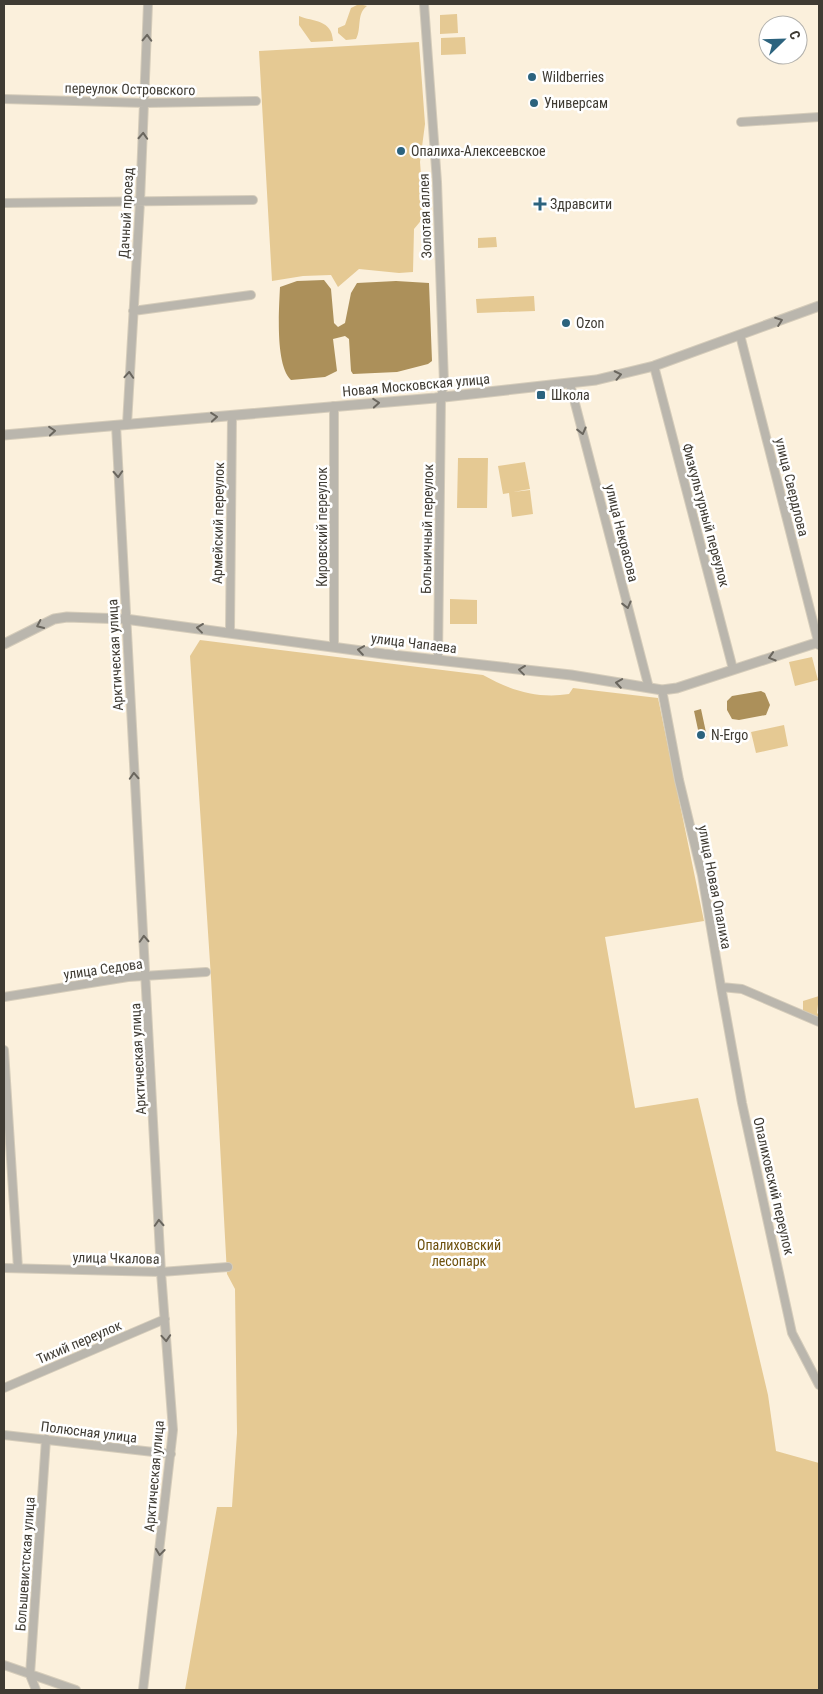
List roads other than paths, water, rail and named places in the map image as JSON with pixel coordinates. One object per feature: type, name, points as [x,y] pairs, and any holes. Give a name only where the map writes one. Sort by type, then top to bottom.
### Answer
[{"type":"street","name":"Дачный проезд","points":[[127,424],[145,103],[148,4]]},
{"type":"street","name":"Золотая аллея","points":[[424,4],[437,182],[444,383],[441,398]]},
{"type":"street","name":"переулок Островского","points":[[4,99],[145,103],[256,101]]},
{"type":"street","points":[[742,122],[819,118]]},
{"type":"street","points":[[4,203],[253,200]]},
{"type":"street","points":[[133,311],[251,295]]},
{"type":"street","name":"Новая Московская улица","points":[[4,435],[441,398],[570,384],[654,366],[819,306]]},
{"type":"street","name":"улица Свердлова","points":[[740,335],[819,643]]},
{"type":"street","name":"Физкультурный переулок","points":[[654,366],[733,669]]},
{"type":"street","name":"улица Некрасова","points":[[570,384],[649,688]]},
{"type":"street","name":"Больничный переулок","points":[[438,660],[441,398]]},
{"type":"street","name":"Кировский переулок","points":[[334,406],[334,647]]},
{"type":"street","name":"Армейский переулок","points":[[230,632],[232,415]]},
{"type":"street","name":"Арктическая улица","points":[[116,425],[125,619],[162,1272],[172,1414],[171,1454],[143,1690]]},
{"type":"street","name":"улица Чапаева","points":[[4,644],[54,619],[67,617],[125,619],[334,647],[571,675],[662,690],[677,688],[819,643]]},
{"type":"street","name":"улица Новая Опалиха","points":[[662,690],[679,780],[702,875],[722,987]]},
{"type":"street","name":"улица Седова","points":[[4,997],[146,976],[206,972]]},
{"type":"street","points":[[722,987],[742,989],[819,1022]]},
{"type":"street","name":"Опалиховский переулок","points":[[722,987],[742,1104],[792,1333],[819,1385]]},
{"type":"street","points":[[4,1050],[18,1268]]},
{"type":"street","name":"улица Чкалова","points":[[4,1268],[162,1272],[228,1267]]},
{"type":"street","name":"Тихий переулок","points":[[4,1388],[165,1319]]},
{"type":"street","name":"Полюсная улица","points":[[4,1435],[171,1454]]},
{"type":"street","name":"Большевистская улица","points":[[36,1690],[30,1674],[46,1439]]},
{"type":"street","points":[[4,1665],[76,1690]]},
{"type":"place","name":"Wildberries","points":[[532,77]]},
{"type":"place","name":"Универсам","points":[[534,103]]},
{"type":"place","name":"Опалиха-Алексеевское","points":[[401,151]]},
{"type":"place","name":"Здравсити","points":[[540,204]]},
{"type":"place","name":"Ozon","points":[[566,323]]},
{"type":"place","name":"Школа","points":[[541,395]]},
{"type":"place","name":"N-Ergo","points":[[701,735]]},
{"type":"park label","name":"Опалиховский лесопарк","points":[[459,1254]]}]
